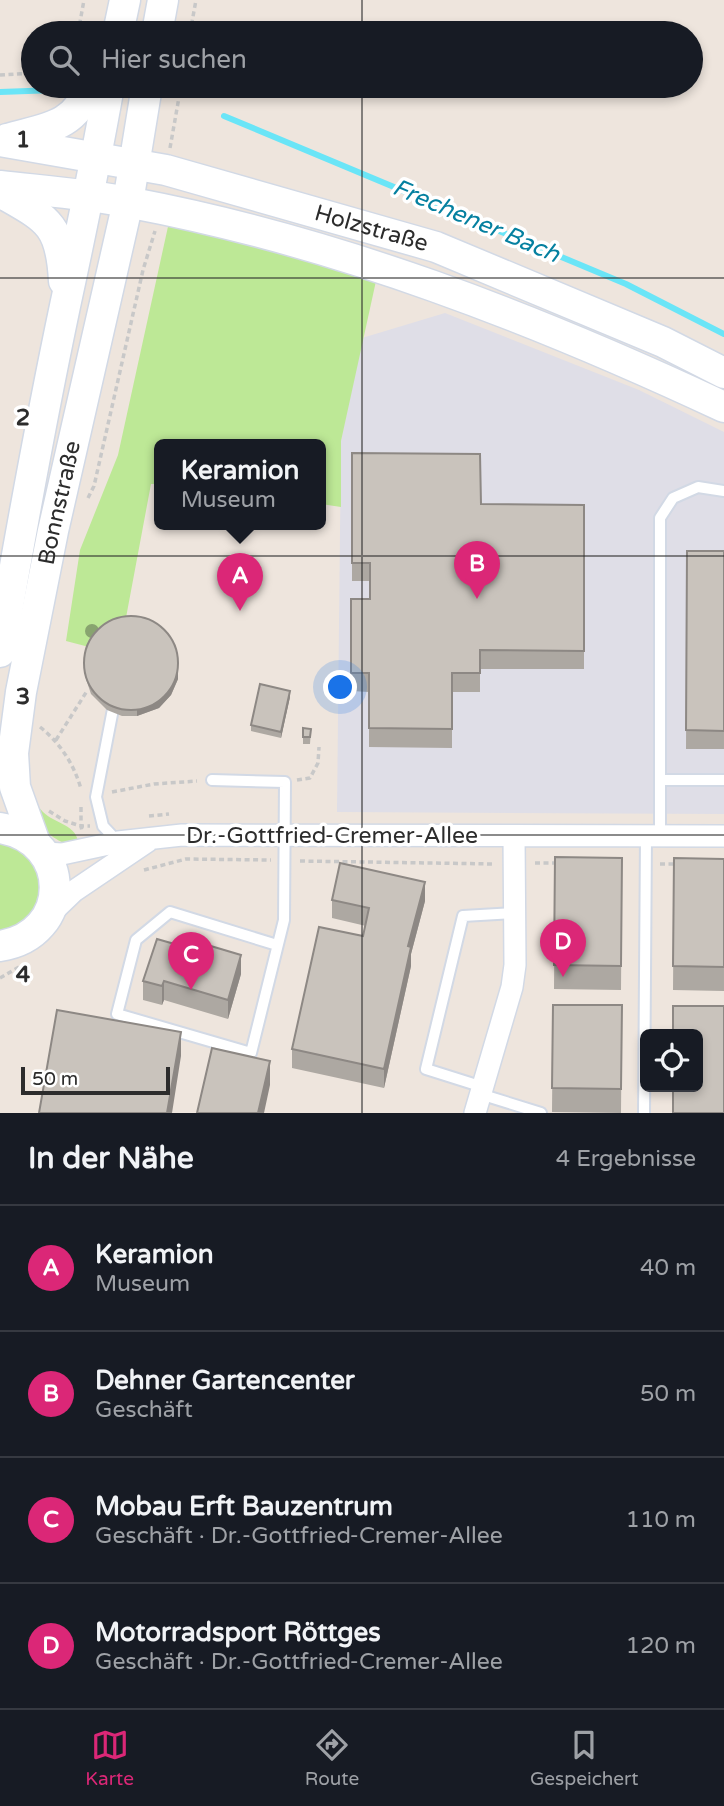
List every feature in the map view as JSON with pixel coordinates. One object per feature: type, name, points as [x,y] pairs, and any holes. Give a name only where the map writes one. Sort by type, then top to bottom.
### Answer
[{"type":"main road","points":[[121,21],[125,0]]},
{"type":"main road","points":[[159,21],[163,0]]},
{"type":"main road","points":[[0,141],[60,123],[72,116],[85,98]]},
{"type":"main road","name":"Bonnstraße","points":[[0,652],[107,98]]},
{"type":"main road","name":"Bonnstraße","points":[[48,916],[54,899],[55,881],[15,787],[13,753],[21,692],[53,531],[128,202],[145,98]]},
{"type":"main road","name":"Holzstraße","points":[[0,141],[166,170],[436,247],[663,342],[724,373]]},
{"type":"main road","name":"Holzstraße","points":[[0,186],[159,208],[221,222],[388,268],[555,332],[724,407]]},
{"type":"main road","points":[[0,192],[38,213],[58,239],[65,307]]},
{"type":"main road","points":[[0,828],[13,830],[40,848]]},
{"type":"main road","points":[[0,946],[26,938],[40,927],[48,916]]},
{"type":"street","name":"Dr.-Gottfried-Cremer-Allee","points":[[40,848],[62,854],[118,842],[182,835],[724,836]]},
{"type":"street","points":[[479,1098],[512,987],[515,965],[514,835]]},
{"type":"street","name":"Dr.-Gottfried-Cremer-Allee","points":[[48,916],[74,891],[150,839]]},
{"type":"lane","points":[[644,1113],[645,864],[653,835],[660,780],[660,518],[673,498],[698,487],[724,491]]},
{"type":"lane","points":[[113,709],[96,792],[103,826],[118,842]]},
{"type":"lane","points":[[212,780],[285,782],[284,920],[278,945],[251,1053],[117,1014],[136,940],[170,912],[278,945]]},
{"type":"lane","points":[[660,780],[724,780]]},
{"type":"lane","points":[[514,913],[463,916],[426,1069],[479,1098],[541,1113]]},
{"type":"path","points":[[80,21],[84,0]]},
{"type":"path","points":[[192,21],[196,0]]},
{"type":"path","points":[[0,75],[21,74]]},
{"type":"path","points":[[166,170],[179,98]]},
{"type":"path","points":[[88,498],[94,486],[159,208]]},
{"type":"path","points":[[56,740],[87,691]]},
{"type":"path","points":[[39,726],[56,740],[76,772],[81,792],[129,790],[212,780]]},
{"type":"path","points":[[285,782],[310,778],[318,763],[319,747]]},
{"type":"path","points":[[42,803],[65,821],[81,826]]},
{"type":"path","points":[[81,803],[85,849]]},
{"type":"path","points":[[141,872],[186,859],[565,863]]},
{"type":"path","points":[[645,864],[685,864]]},
{"type":"path","points":[[0,978],[23,965]]},
{"type":"shaded area","points":[[445,313],[639,390],[724,432],[724,814],[337,812],[341,441],[362,338]]},
{"type":"green space","points":[[169,222],[376,281],[341,441],[341,507],[326,505],[326,439],[154,439],[154,484],[151,484],[125,623],[89,647],[66,641],[80,550],[118,455]]},
{"type":"green space","points":[[29,792],[43,812],[75,833],[78,845],[66,844],[45,830],[34,814]]},
{"type":"green space","points":[[0,840],[15,843],[44,876],[33,918],[0,932]]},
{"type":"building","points":[[352,453],[480,454],[481,504],[584,505],[584,651],[480,650],[480,673],[452,673],[452,729],[369,728],[369,673],[351,673],[351,599],[370,599],[370,563],[352,563]]},
{"type":"building","points":[[687,551],[724,551],[724,731],[686,730]]},
{"type":"building","points":[[131,616],[149,620],[164,630],[174,645],[178,663],[174,681],[164,696],[149,706],[131,710],[113,706],[98,696],[88,681],[84,663],[88,645],[98,630],[113,620]]},
{"type":"building","points":[[260,684],[290,691],[281,732],[251,725]]},
{"type":"building","points":[[303,728],[311,729],[310,737],[303,737]]},
{"type":"building","points":[[555,857],[622,858],[621,966],[554,965]]},
{"type":"building","points":[[674,858],[724,859],[724,967],[673,966]]},
{"type":"building","points":[[340,863],[425,882],[408,946],[411,947],[384,1069],[292,1049],[319,927],[363,936],[369,908],[332,900]]},
{"type":"building","points":[[157,939],[192,949],[194,941],[241,955],[228,1000],[164,981],[162,986],[143,981]]},
{"type":"building","points":[[553,1005],[622,1005],[621,1089],[552,1088]]},
{"type":"building","points":[[673,1006],[724,1006],[724,1113],[673,1113],[673,1092],[703,1092],[703,1029],[673,1029]]},
{"type":"building","points":[[57,1010],[181,1032],[167,1113],[39,1113]]},
{"type":"building","points":[[212,1048],[270,1061],[258,1113],[197,1113]]},
{"type":"waterway","name":"Frechener Bach","points":[[0,92],[21,91]]},
{"type":"waterway","name":"Frechener Bach","points":[[224,116],[626,284],[724,334]]},
{"type":"place","name":"Dehner Gartencenter","points":[[477,599]]},
{"type":"place","name":"Keramion","points":[[240,611]]},
{"type":"place","name":"Motorradsport Röttges","points":[[563,977]]},
{"type":"place","name":"Mobau Erft Bauzentrum","points":[[191,990]]}]
